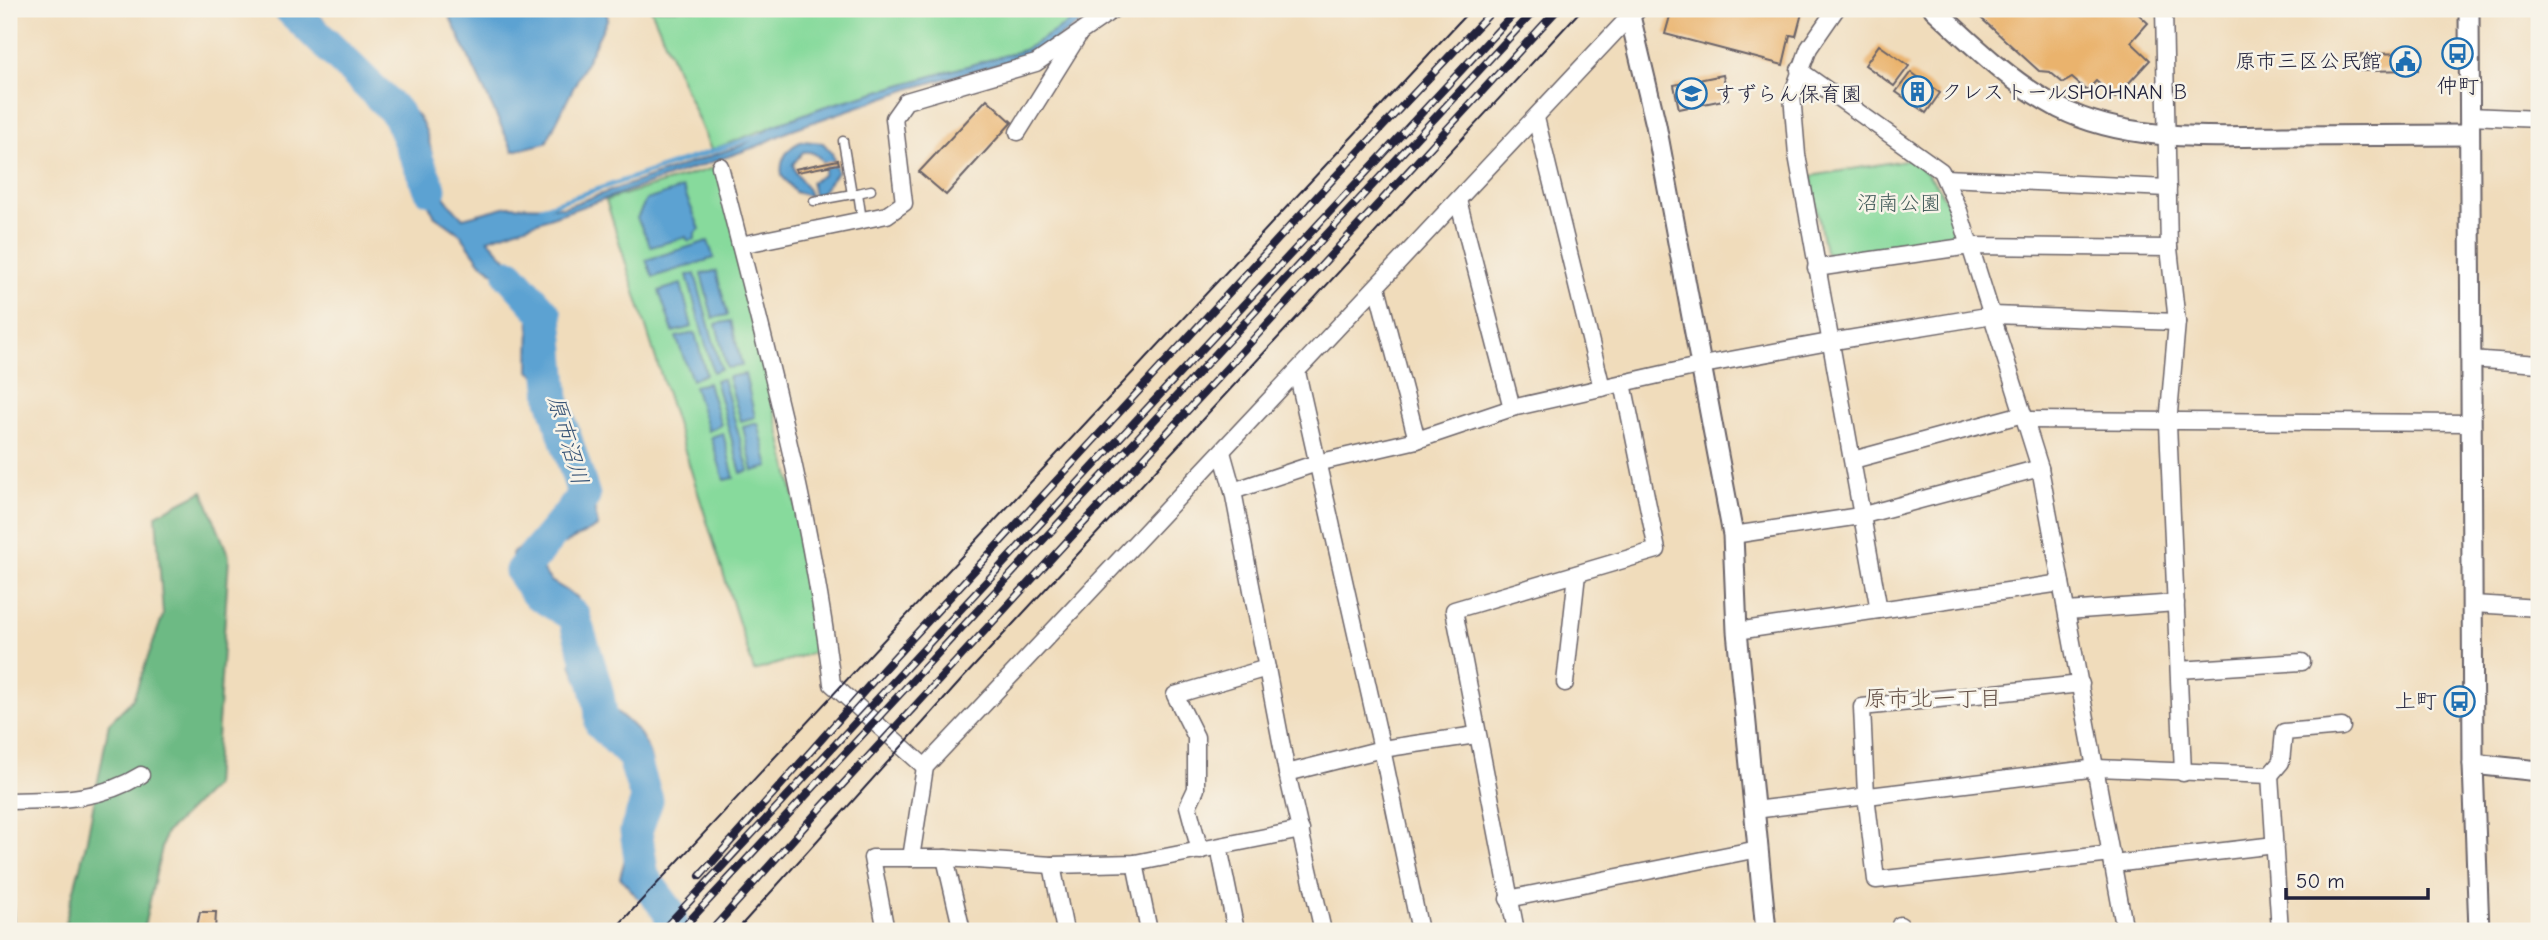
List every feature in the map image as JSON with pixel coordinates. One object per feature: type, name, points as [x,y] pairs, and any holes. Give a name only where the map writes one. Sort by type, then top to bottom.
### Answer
[{"type":"street","points":[[740,245],[887,215],[904,203],[894,118],[906,101],[1036,63],[1114,9]]},
{"type":"street","points":[[1836,9],[1809,48],[1799,71],[1793,95],[1797,155],[1879,610]]},
{"type":"street","points":[[1934,9],[2010,77],[2061,109],[2128,129],[2166,135],[2469,125],[2539,119]]},
{"type":"street","points":[[2164,9],[2169,248],[2177,322],[2168,424],[2183,773]]},
{"type":"street","points":[[2469,9],[2473,764],[2479,931]]},
{"type":"street","points":[[911,858],[925,767],[1633,12]]},
{"type":"street","points":[[1633,12],[1703,365],[1733,535],[1737,631],[1766,931]]},
{"type":"street","points":[[1018,132],[1081,30]]},
{"type":"street","points":[[1799,71],[1941,171],[1970,246],[2039,468],[2097,768],[2125,931]]},
{"type":"street","points":[[1536,118],[1602,388]]},
{"type":"street","points":[[720,166],[782,414],[819,587],[832,684],[925,767]]},
{"type":"street","points":[[1944,178],[2168,188]]},
{"type":"street","points":[[1458,200],[1512,408]]},
{"type":"street","points":[[1816,268],[1970,246],[2169,248]]},
{"type":"street","points":[[1377,287],[1417,440]]},
{"type":"street","points":[[1233,491],[1317,463],[1417,440],[1512,408],[1703,365],[1829,342],[1993,315],[2177,322]]},
{"type":"street","points":[[2470,359],[2539,364]]},
{"type":"street","points":[[1297,372],[1420,931]]},
{"type":"street","points":[[1516,931],[1476,735],[1454,610],[1657,550],[1623,383]]},
{"type":"street","points":[[1853,460],[2024,417],[2168,424],[2470,423]]},
{"type":"street","points":[[1222,452],[1233,491],[1287,773],[1323,931]]},
{"type":"street","points":[[1733,535],[1860,516],[2039,468]]},
{"type":"street","points":[[1565,683],[1577,574]]},
{"type":"street","points":[[1737,631],[2062,583]]},
{"type":"street","points":[[2067,611],[2176,603]]},
{"type":"street","points":[[2473,604],[2539,608]]},
{"type":"street","points":[[2179,670],[2302,662]]},
{"type":"street","points":[[1200,850],[1188,806],[1196,789],[1196,737],[1175,695],[1267,668]]},
{"type":"street","points":[[2081,684],[1862,707],[1866,795],[1876,880],[2275,845]]},
{"type":"street","points":[[2280,931],[2270,775],[2281,762],[2284,732],[2342,727]]},
{"type":"street","points":[[1287,773],[1382,749],[1476,735]]},
{"type":"street","points":[[2473,764],[2539,771]]},
{"type":"street","points":[[1754,810],[2097,768],[2270,775]]},
{"type":"street","points":[[9,802],[79,800],[121,787],[141,775]]},
{"type":"street","points":[[886,931],[872,858],[945,858],[1052,865],[1135,863],[1301,830]]},
{"type":"street","points":[[1219,847],[1236,931]]},
{"type":"street","points":[[1508,899],[1758,849]]},
{"type":"street","points":[[945,858],[962,931]]},
{"type":"street","points":[[1135,863],[1149,931]]},
{"type":"street","points":[[1052,865],[1065,931]]},
{"type":"lane","points":[[843,141],[862,220]]},
{"type":"lane","points":[[814,201],[871,190]]},
{"type":"lane","points":[[9,840],[14,931]]},
{"type":"green space","points":[[651,9],[1078,9],[1079,18],[1024,50],[823,107],[711,150]]},
{"type":"green space","name":"沼南公園","points":[[1911,159],[1934,182],[1945,199],[1958,229],[1954,236],[1830,256],[1825,252],[1811,176]]},
{"type":"green space","points":[[720,166],[828,648],[754,671],[606,200]]},
{"type":"green space","points":[[203,491],[229,557],[214,786],[165,834],[143,931],[63,931],[86,844],[109,723],[133,699],[163,615],[156,515]]},
{"type":"water","points":[[300,9],[313,9],[360,58],[384,97],[402,103],[414,112],[427,135],[442,193],[463,218],[508,206],[564,207],[743,145],[773,126],[823,107],[1024,50],[1091,9],[1103,9],[1032,54],[912,88],[793,129],[758,146],[488,239],[537,293],[548,366],[560,383],[586,466],[598,526],[534,560],[551,581],[577,597],[595,642],[604,701],[640,734],[648,749],[654,783],[653,800],[637,869],[666,896],[662,908],[637,897],[620,877],[648,775],[627,734],[586,701],[571,664],[577,642],[566,607],[557,597],[525,584],[513,568],[512,553],[578,513],[573,502],[573,479],[557,402],[544,380],[529,371],[530,312],[511,285],[481,263],[460,234],[434,215],[418,183],[412,156],[414,133],[392,124],[365,102],[359,87],[321,30]]},
{"type":"water","points":[[446,9],[605,9],[608,18],[546,143],[513,151]]},
{"type":"water","points":[[803,141],[823,143],[832,153],[837,172],[821,193],[814,195],[811,182],[823,175],[825,167],[817,155],[803,152],[793,164],[810,196],[795,192],[782,176],[781,170],[786,154],[793,146]]},
{"type":"water","points":[[683,188],[700,229],[695,233],[695,239],[688,241],[686,237],[651,247],[637,218],[646,200]]},
{"type":"water","points":[[708,241],[714,258],[653,277],[646,260]]},
{"type":"water","points":[[716,271],[728,315],[713,318],[701,274]]},
{"type":"water","points":[[695,274],[721,369],[713,372],[687,275]]},
{"type":"water","points":[[681,284],[692,327],[673,332],[659,291]]},
{"type":"water","points":[[731,321],[742,366],[727,368],[716,324]]},
{"type":"water","points":[[695,333],[706,374],[692,380],[676,337]]},
{"type":"water","points":[[745,374],[755,417],[741,421],[728,377]]},
{"type":"water","points":[[723,379],[749,471],[741,473],[715,380]]},
{"type":"water","points":[[708,383],[721,425],[708,431],[694,386]]},
{"type":"water","points":[[758,423],[769,467],[753,471],[743,427]]},
{"type":"water","points":[[723,433],[734,478],[724,480],[711,437]]},
{"type":"building","points":[[1672,9],[1803,9],[1796,36],[1790,35],[1783,65],[1665,34]]},
{"type":"building","points":[[1971,9],[2133,9],[2148,23],[2131,42],[2150,60],[2115,98],[2096,81],[2087,91],[2072,78],[2063,83],[2050,72],[2039,71]]},
{"type":"building","points":[[1879,45],[1909,66],[1894,86],[1865,65]]},
{"type":"building","points":[[2417,53],[2418,70],[2361,71],[2361,54]]},
{"type":"building","name":"クレストールSHOHNAN Ｂ","points":[[1911,72],[1940,93],[1926,113],[1896,92]]},
{"type":"building","points":[[1723,75],[1728,99],[1679,109],[1674,85]]},
{"type":"building","points":[[987,99],[1012,122],[946,195],[919,172]]},
{"type":"building","points":[[838,160],[839,164],[797,172],[795,169]]},
{"type":"building","points":[[200,912],[216,912],[215,931],[196,931]]},
{"type":"waterway","name":"原市沼川","points":[[290,9],[397,113],[430,189]]},
{"type":"waterway","points":[[541,208],[761,135]]},
{"type":"waterway","name":"原市沼川","points":[[510,275],[546,315],[553,399],[584,496],[521,571],[536,593],[574,616],[599,700],[601,724],[633,756],[647,800],[636,831],[643,877],[669,912],[673,931]]},
{"type":"tram line","points":[[613,931],[1471,9]]},
{"type":"tram line","points":[[736,931],[965,676],[1582,9]]},
{"type":"railway","points":[[700,876],[882,671],[1336,176],[1494,9]]},
{"type":"railway","points":[[662,931],[1518,9]]},
{"type":"railway","points":[[680,931],[1536,9]]},
{"type":"railway","points":[[711,931],[821,808],[1558,9]]},
{"type":"place","name":"仲町","points":[[2458,54]]},
{"type":"place","name":"原市三区公民館","points":[[2405,61]]},
{"type":"place","name":"クレストールSHOHNAN Ｂ","points":[[1918,92]]},
{"type":"place","name":"すずらん保育園","points":[[1692,94]]},
{"type":"place","name":"上町","points":[[2460,701]]},
{"type":"district","name":"原市北一丁目","points":[[1933,698]]}]
